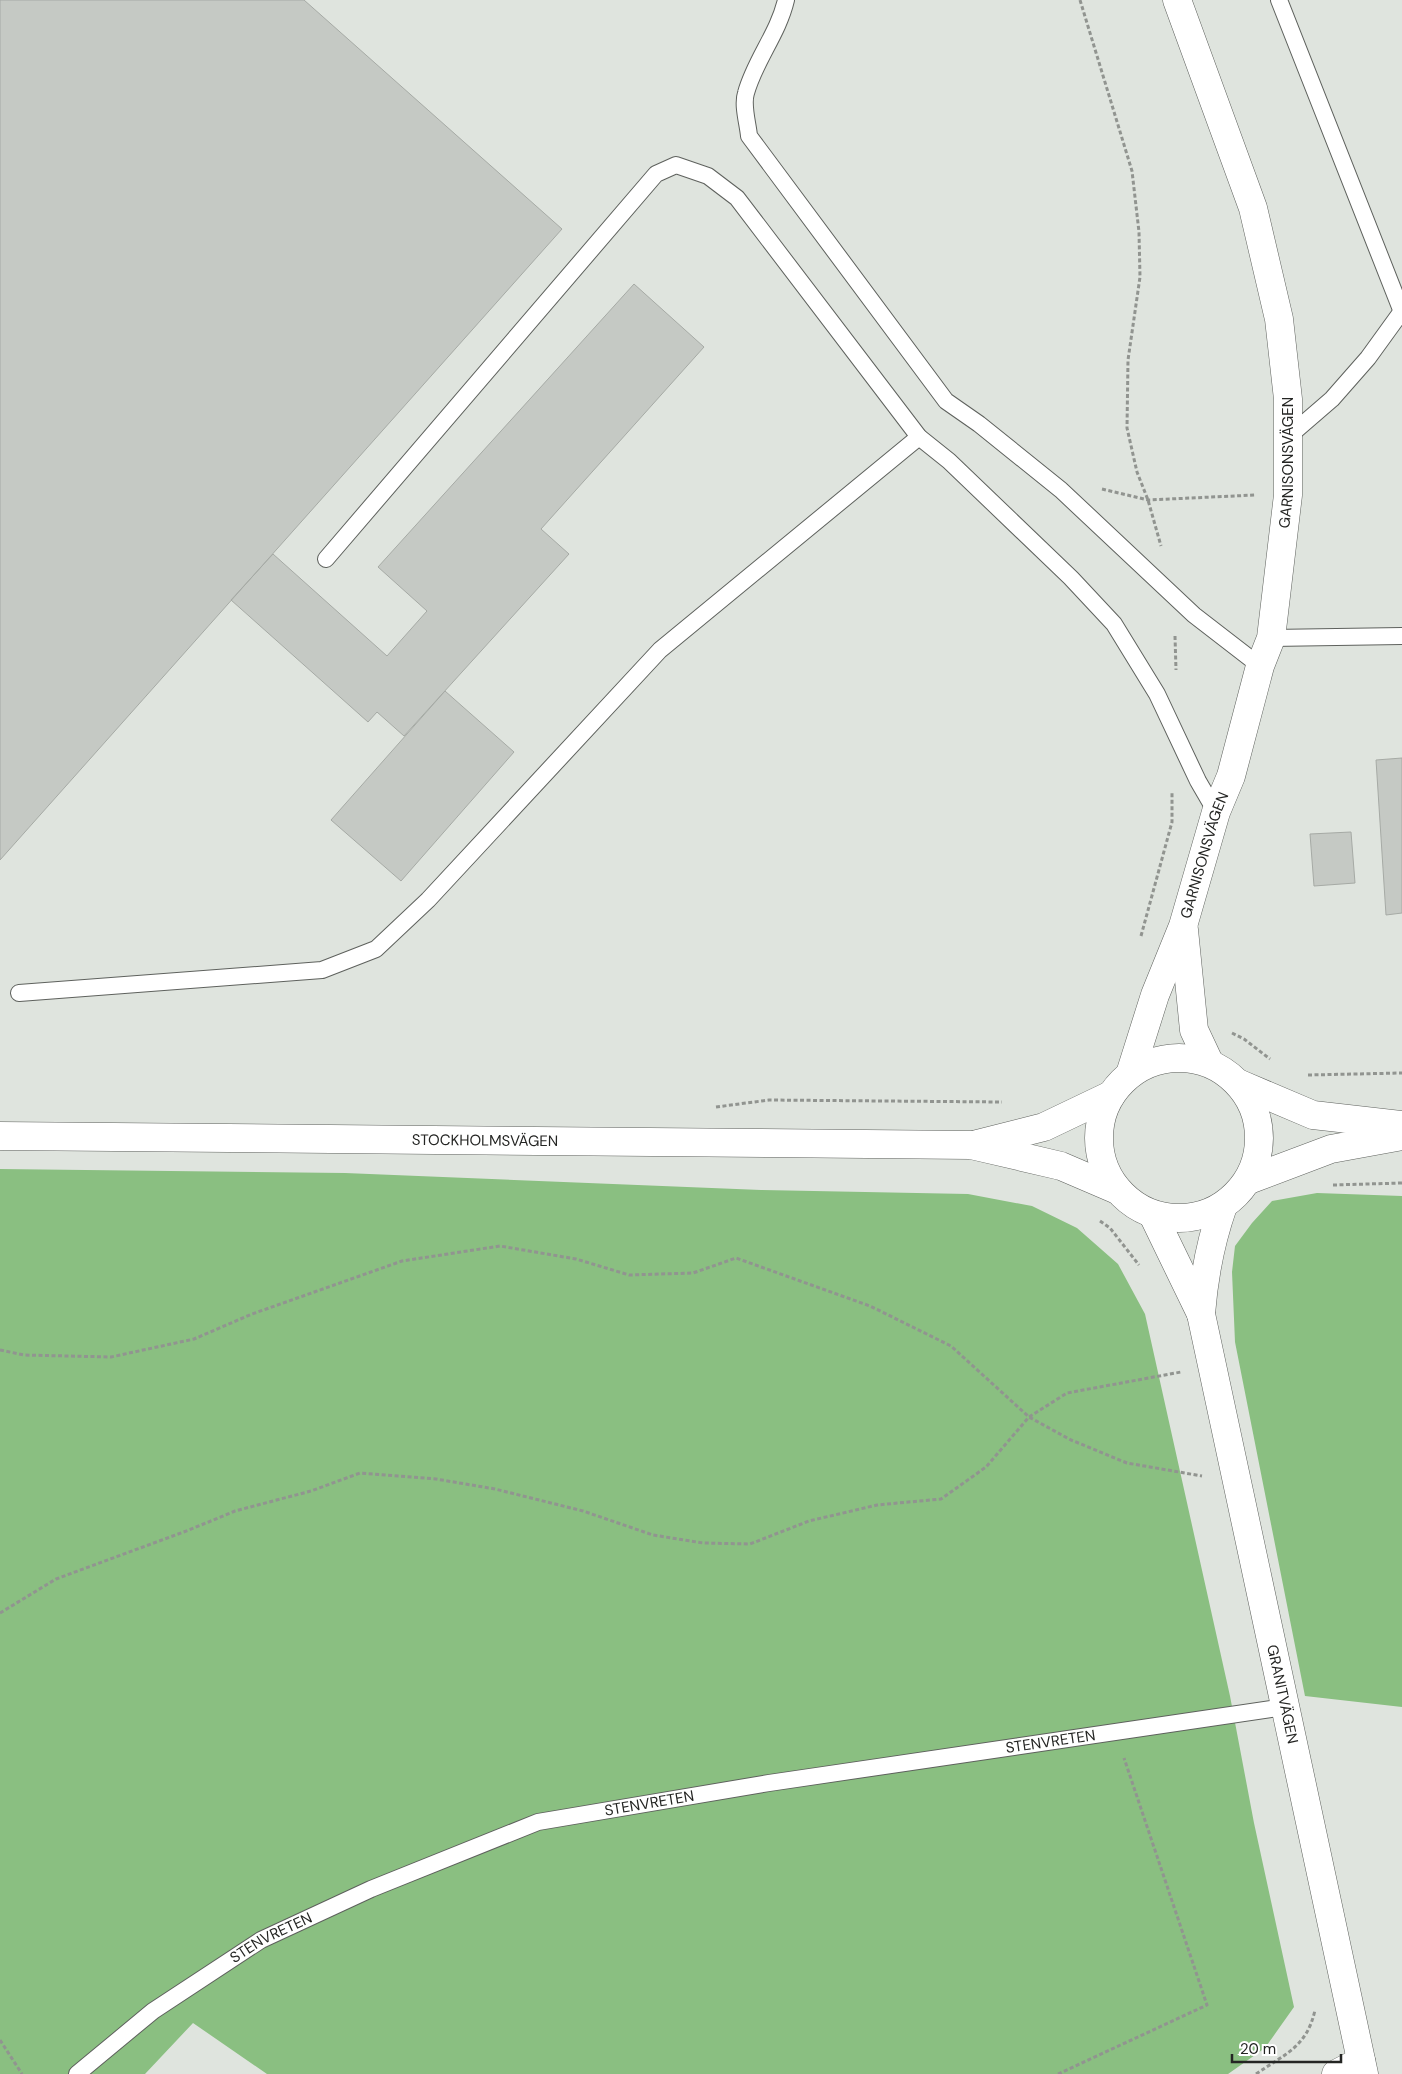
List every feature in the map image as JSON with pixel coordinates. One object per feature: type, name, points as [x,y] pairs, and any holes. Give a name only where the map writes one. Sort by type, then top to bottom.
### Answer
[{"type":"street","name":"GARNISONSVÄGEN","points":[[1131,1071],[1155,995],[1183,926],[1216,812],[1231,776],[1260,666],[1271,638],[1288,495],[1288,399],[1279,319],[1254,208],[1177,0]]},
{"type":"street","name":"GARNISONSVÄGEN","points":[[1183,926],[1194,1030],[1208,1062]]},
{"type":"street","points":[[1402,1125],[1313,1114],[1240,1084],[1208,1062],[1173,1057],[1131,1071],[1111,1095],[1099,1126],[1101,1160],[1117,1190],[1154,1215],[1190,1219],[1223,1206],[1249,1180],[1331,1149],[1402,1136]]},
{"type":"street","points":[[1240,1084],[1254,1106],[1260,1131],[1258,1156],[1249,1180]]},
{"type":"street","name":"STOCKHOLMSVÄGEN","points":[[971,1145],[1044,1127],[1111,1095]]},
{"type":"street","name":"STOCKHOLMSVÄGEN","points":[[0,1136],[971,1145],[1061,1166],[1117,1190]]},
{"type":"street","name":"GRANITVÄGEN","points":[[1201,1314],[1204,1275],[1212,1237],[1223,1206]]},
{"type":"street","name":"GRANITVÄGEN","points":[[1154,1215],[1201,1314],[1362,2068]]},
{"type":"street","points":[[1336,2074],[1362,2068]]},
{"type":"lane","points":[[786,0],[781,20],[762,55],[745,95],[749,136],[946,401],[979,424],[1061,490],[1194,615],[1260,666]]},
{"type":"lane","points":[[1279,0],[1402,312],[1368,358],[1344,385],[1288,437]]},
{"type":"lane","points":[[326,559],[656,174],[676,166],[708,176],[737,198],[919,437],[949,461],[1064,571],[1114,624],[1157,694],[1198,781],[1216,812]]},
{"type":"lane","points":[[19,993],[322,970],[376,949],[428,900],[660,650],[919,437]]},
{"type":"lane","points":[[1271,638],[1402,636]]},
{"type":"lane","name":"STENVRETEN","points":[[77,2074],[154,2011],[261,1940],[371,1889],[538,1822],[769,1783],[1285,1707]]},
{"type":"path","points":[[1080,0],[1132,171],[1139,232],[1140,277],[1128,360],[1127,428],[1137,472],[1148,500],[1161,548],[1176,648],[1176,677]]},
{"type":"path","points":[[1061,490],[1094,488],[1148,500],[1221,495],[1288,495]]},
{"type":"path","points":[[1140,938],[1172,822],[1172,785]]},
{"type":"path","points":[[1194,1030],[1227,1031],[1244,1039],[1260,1053],[1274,1061]]},
{"type":"path","points":[[1304,1074],[1312,1076],[1402,1073]]},
{"type":"path","points":[[714,1108],[769,1100],[1006,1102]]},
{"type":"path","points":[[1325,1185],[1402,1184]]},
{"type":"path","points":[[1096,1218],[1110,1228],[1144,1272]]},
{"type":"path","points":[[0,1350],[24,1355],[111,1357],[194,1340],[252,1314],[402,1261],[500,1246],[576,1259],[629,1275],[693,1273],[736,1258],[870,1306],[951,1346],[1029,1417],[1071,1440],[1128,1462],[1204,1476],[1202,1467]]},
{"type":"path","points":[[1180,1363],[1184,1382]]},
{"type":"path","points":[[0,1613],[56,1579],[235,1511],[311,1491],[360,1473],[436,1479],[495,1490],[583,1511],[661,1536],[703,1543],[750,1544],[809,1522],[877,1505],[941,1499],[986,1468],[1029,1417],[1067,1393],[1182,1372]]},
{"type":"path","points":[[1058,2074],[1207,2005],[1115,1732]]},
{"type":"path","points":[[1256,2074],[1304,2041],[1312,2024],[1316,2008]]},
{"type":"path","points":[[0,2040],[22,2074]]},
{"type":"green space","points":[[0,1169],[345,1173],[761,1190],[968,1194],[1032,1206],[1077,1228],[1118,1264],[1145,1314],[1230,1696],[1254,1823],[1294,2007],[1265,2048],[1228,2074],[267,2074],[193,2023],[145,2074],[0,2074]]},
{"type":"green space","points":[[1317,1193],[1402,1196],[1402,1707],[1305,1696],[1235,1342],[1232,1272],[1235,1246],[1272,1201]]},
{"type":"building","points":[[0,0],[304,0],[562,229],[0,860]]},
{"type":"building","points":[[634,284],[704,347],[541,529],[569,554],[404,736],[377,712],[368,722],[231,600],[273,554],[387,656],[427,611],[378,567]]},
{"type":"building","points":[[445,691],[514,752],[401,881],[331,820]]},
{"type":"building","points":[[1402,758],[1402,913],[1386,915],[1376,760]]},
{"type":"building","points":[[1351,832],[1355,883],[1314,886],[1310,834]]}]
